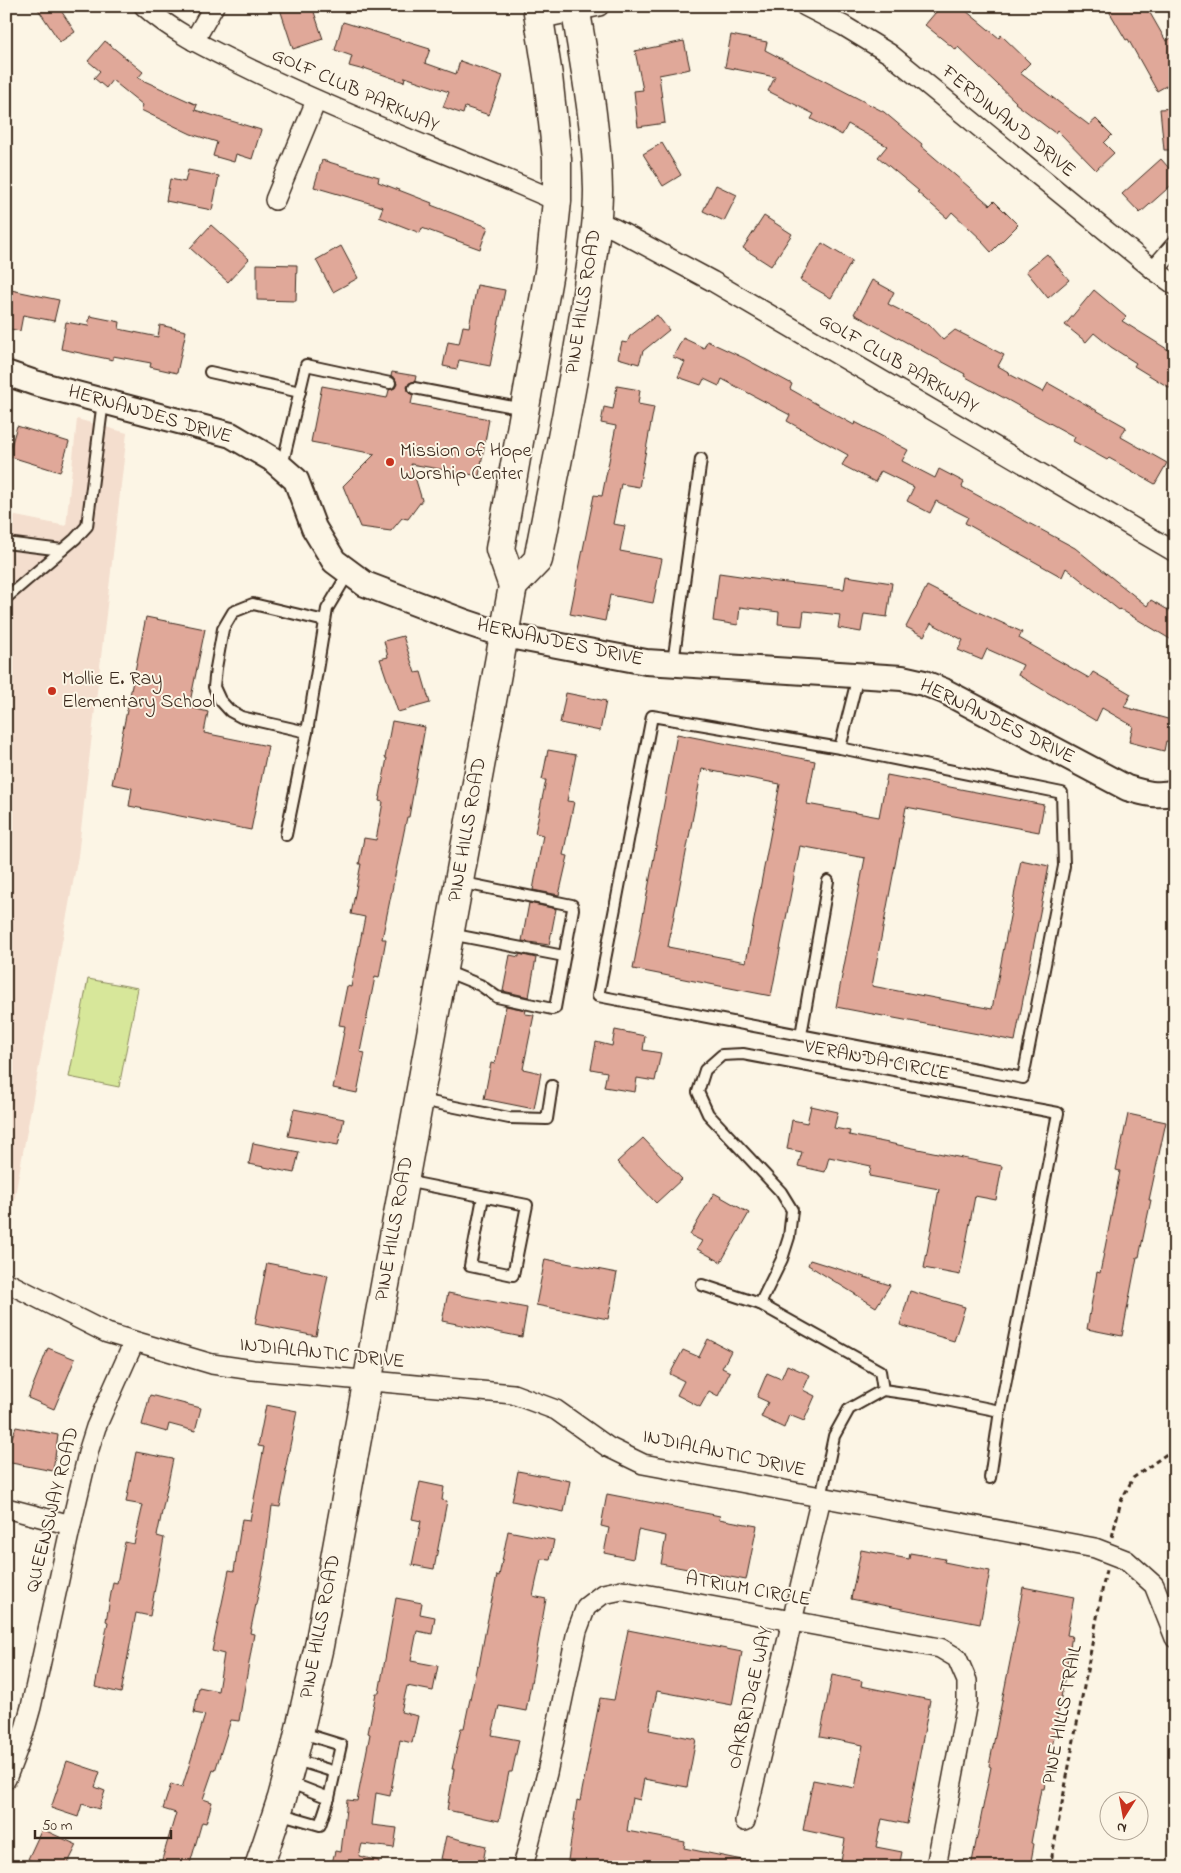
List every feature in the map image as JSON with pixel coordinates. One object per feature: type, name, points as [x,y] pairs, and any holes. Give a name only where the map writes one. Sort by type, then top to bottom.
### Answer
[{"type":"main road","name":"PINE HILLS ROAD","points":[[513,586],[538,560],[581,333],[596,221],[598,191],[583,8]]},
{"type":"main road","name":"PINE HILLS ROAD","points":[[258,1867],[290,1770],[319,1646],[513,586],[500,549],[550,266],[557,201],[557,159],[548,76],[538,13]]},
{"type":"street","name":"GOLF CLUB PARKWAY","points":[[144,6],[160,21],[194,42],[316,101],[557,201]]},
{"type":"street","points":[[194,42],[214,6]]},
{"type":"street","name":"FERDINAND DRIVE","points":[[805,6],[844,26],[890,54],[1154,270],[1175,285]]},
{"type":"street","points":[[538,13],[583,8]]},
{"type":"street","points":[[275,200],[316,101]]},
{"type":"street","name":"GOLF CLUB PARKWAY","points":[[596,221],[615,228],[712,281],[1175,552]]},
{"type":"street","points":[[1154,270],[1175,246]]},
{"type":"street","name":"HERNANDES DRIVE","points":[[6,373],[35,383],[231,435],[272,459],[296,480],[314,528],[334,561],[366,584],[465,622],[504,635],[646,662],[902,678],[924,682],[1127,788],[1146,794],[1164,796],[1175,792]]},
{"type":"street","name":"INDIALANTIC DRIVE","points":[[6,1282],[107,1333],[223,1366],[367,1382],[513,1394],[556,1410],[608,1447],[643,1464],[1095,1548],[1126,1560],[1154,1585],[1175,1638]]},
{"type":"street","name":"QUEENSWAY ROAD","points":[[8,1768],[24,1732],[31,1707],[71,1525],[96,1427],[134,1342]]},
{"type":"street","name":"OAKBRIDGE WAY","points":[[745,1821],[821,1498]]},
{"type":"street","points":[[6,1508],[71,1525]]},
{"type":"street","name":"ATRIUM CIRCLE","points":[[523,1867],[547,1773],[577,1631],[586,1607],[603,1594],[622,1590],[940,1648],[957,1658],[966,1681],[967,1702],[936,1867]]},
{"type":"lane","points":[[282,468],[306,365],[390,383]]},
{"type":"lane","points":[[210,372],[300,392]]},
{"type":"lane","points":[[414,388],[525,409]]},
{"type":"lane","points":[[6,598],[87,526],[103,401]]},
{"type":"lane","points":[[673,664],[701,458]]},
{"type":"lane","points":[[6,543],[62,550]]},
{"type":"lane","points":[[286,835],[307,732],[327,609],[349,572]]},
{"type":"lane","points":[[307,732],[241,717],[230,711],[220,700],[214,687],[216,668],[224,629],[233,612],[252,604],[325,621]]},
{"type":"lane","points":[[840,748],[858,676]]},
{"type":"lane","points":[[652,716],[840,748],[1062,793],[1064,866],[1023,1078],[598,996],[652,716]]},
{"type":"lane","points":[[801,1035],[828,881]]},
{"type":"lane","points":[[442,970],[480,985],[497,997],[552,1010],[555,1008],[573,909],[572,905],[458,882]]},
{"type":"lane","points":[[449,933],[564,956]]},
{"type":"lane","name":"VERANDA CIRCLE","points":[[760,1304],[782,1259],[789,1237],[792,1210],[781,1192],[708,1114],[698,1092],[704,1070],[722,1054],[743,1054],[1058,1113],[1000,1411]]},
{"type":"lane","points":[[419,1100],[509,1118],[547,1119],[552,1086]]},
{"type":"lane","points":[[404,1181],[527,1205],[513,1274],[470,1266],[483,1197]]},
{"type":"lane","points":[[702,1285],[760,1304],[880,1371],[883,1390]]},
{"type":"lane","points":[[821,1498],[834,1436],[849,1409],[883,1390],[926,1396],[1000,1411],[990,1478]]},
{"type":"lane","points":[[277,1813],[320,1826],[329,1798],[341,1745],[299,1732]]},
{"type":"lane","points":[[290,1770],[335,1772]]},
{"type":"lane","points":[[290,1770],[329,1798]]},
{"type":"path","points":[[1111,1541],[1121,1501],[1133,1478],[1175,1448]]},
{"type":"path","name":"PINE HILLS TRAIL","points":[[1050,1867],[1106,1570]]},
{"type":"shaded area","name":"Mollie E. Ray Elementary School","points":[[77,419],[127,433],[78,856],[6,1244],[6,514],[66,526]]},
{"type":"green space","points":[[88,979],[138,988],[119,1087],[69,1077]]},
{"type":"building","points":[[36,6],[58,6],[75,32],[60,42]]},
{"type":"building","points":[[279,6],[312,6],[323,39],[293,49]]},
{"type":"building","points":[[941,6],[960,6],[999,38],[1001,35],[1030,63],[1020,73],[1089,125],[1096,119],[1112,135],[1104,143],[1114,153],[1096,170],[1057,130],[1055,133],[1015,103],[958,47],[956,50],[925,25]]},
{"type":"building","points":[[1106,6],[1146,6],[1166,41],[1175,36],[1175,81],[1157,91],[1128,39],[1126,40]]},
{"type":"building","points":[[343,22],[430,49],[425,63],[456,74],[460,61],[503,76],[489,115],[465,107],[463,114],[443,107],[449,92],[405,77],[404,82],[364,68],[364,70],[349,66],[352,56],[335,50]]},
{"type":"building","points":[[731,35],[767,42],[765,50],[884,112],[990,205],[994,201],[1018,225],[991,252],[983,241],[952,212],[947,218],[917,192],[919,191],[878,157],[887,146],[848,124],[842,135],[811,119],[814,114],[768,91],[775,77],[725,67]]},
{"type":"building","points":[[105,41],[143,72],[138,78],[197,105],[195,110],[261,130],[252,159],[236,154],[234,162],[213,156],[217,142],[191,134],[141,110],[143,105],[112,80],[106,88],[94,78],[100,71],[88,61]]},
{"type":"building","points":[[684,41],[690,69],[659,75],[665,123],[638,127],[634,91],[643,90],[635,51]]},
{"type":"building","points":[[1175,108],[1175,150],[1164,150],[1160,109]]},
{"type":"building","points":[[662,143],[681,175],[663,186],[643,154]]},
{"type":"building","points":[[1161,159],[1175,175],[1175,182],[1140,213],[1122,194]]},
{"type":"building","points":[[322,160],[379,177],[378,182],[488,227],[480,249],[422,228],[420,233],[379,217],[383,207],[314,187]]},
{"type":"building","points":[[188,170],[219,176],[212,210],[166,201],[170,179],[185,182]]},
{"type":"building","points":[[716,185],[737,195],[724,221],[703,211]]},
{"type":"building","points":[[764,216],[792,234],[771,266],[743,248]]},
{"type":"building","points":[[211,225],[249,259],[228,282],[190,248]]},
{"type":"building","points":[[822,243],[852,261],[831,298],[800,280]]},
{"type":"building","points":[[341,246],[358,278],[333,292],[316,260]]},
{"type":"building","points":[[1047,254],[1069,280],[1048,298],[1026,271]]},
{"type":"building","points":[[257,264],[297,265],[296,301],[257,300]]},
{"type":"building","points":[[872,280],[894,292],[888,304],[929,325],[943,340],[955,330],[1004,355],[998,366],[1009,374],[1043,392],[1048,383],[1126,427],[1121,437],[1167,463],[1155,484],[1109,458],[1107,460],[1073,441],[1075,437],[964,376],[965,374],[854,314]]},
{"type":"building","points":[[477,285],[505,290],[490,366],[459,360],[457,369],[443,366],[448,342],[459,344],[463,326],[469,327]]},
{"type":"building","points":[[11,290],[59,300],[54,321],[23,315],[20,331],[6,328],[6,310]]},
{"type":"building","points":[[1094,290],[1126,317],[1122,321],[1175,354],[1175,391],[1134,366],[1136,363],[1111,347],[1094,333],[1086,342],[1065,325]]},
{"type":"building","points":[[657,315],[669,330],[643,351],[639,364],[618,358],[622,342],[627,343],[630,336]]},
{"type":"building","points":[[90,316],[120,322],[119,329],[158,337],[160,325],[186,331],[177,373],[150,367],[151,363],[113,356],[113,360],[61,349],[66,322],[88,326]]},
{"type":"building","points":[[683,338],[704,348],[707,341],[744,358],[792,384],[790,389],[854,425],[855,422],[908,450],[902,461],[935,478],[939,469],[964,482],[962,487],[1075,548],[1147,606],[1151,600],[1175,614],[1175,642],[1119,610],[1066,568],[1062,577],[965,523],[968,517],[936,501],[930,513],[907,501],[914,487],[881,471],[875,482],[842,465],[848,455],[787,421],[790,415],[722,379],[719,386],[704,379],[701,385],[678,377],[685,362],[673,357]]},
{"type":"building","points":[[392,372],[416,376],[415,381],[409,383],[407,387],[409,393],[413,395],[411,404],[489,419],[479,476],[411,464],[422,500],[408,519],[402,518],[391,531],[360,527],[343,486],[375,454],[311,442],[322,386],[387,398],[389,390],[395,388],[397,384],[395,378],[391,376]]},
{"type":"building","points":[[617,386],[640,390],[638,404],[654,407],[639,487],[621,484],[613,524],[625,526],[620,551],[662,559],[653,603],[610,595],[605,621],[570,614],[594,495],[602,496],[616,426],[601,423],[604,407],[613,409]]},
{"type":"building","points":[[17,426],[69,442],[60,472],[8,456]]},
{"type":"building","points":[[719,573],[768,581],[844,589],[846,576],[892,583],[887,617],[864,614],[861,632],[838,628],[840,615],[804,611],[802,626],[778,624],[779,612],[740,607],[738,625],[713,621]]},
{"type":"building","points":[[927,586],[1022,632],[1019,638],[1089,678],[1093,672],[1131,694],[1124,707],[1175,721],[1175,743],[1166,741],[1164,751],[1129,742],[1133,726],[1102,708],[1096,721],[1018,675],[1023,665],[987,649],[982,660],[958,650],[963,640],[931,623],[924,636],[906,627]]},
{"type":"building","points":[[146,617],[205,629],[189,707],[208,712],[204,733],[268,746],[251,830],[129,806],[132,788],[112,784]]},
{"type":"building","points":[[403,636],[415,673],[421,672],[430,703],[398,712],[380,659],[388,657],[384,641]]},
{"type":"building","points":[[566,693],[606,701],[600,731],[560,723]]},
{"type":"building","points":[[392,721],[425,727],[409,817],[407,817],[382,939],[386,939],[379,978],[375,977],[360,1052],[365,1053],[357,1093],[333,1088],[345,1026],[339,1025],[347,986],[351,987],[365,917],[351,914],[361,864],[359,864],[364,838],[376,840],[383,802],[379,801]]},
{"type":"building","points":[[677,734],[815,761],[807,804],[879,817],[887,775],[1044,805],[1039,832],[906,807],[872,986],[992,1009],[1021,860],[1049,866],[1015,1041],[836,1007],[865,858],[800,846],[771,996],[633,969]],"holes":[[[702,769],[780,784],[746,962],[668,947]]]},
{"type":"building","points":[[548,750],[576,755],[567,801],[574,802],[563,855],[568,856],[559,895],[533,890],[543,835],[535,833],[546,780],[542,780]]},
{"type":"building","points":[[529,903],[556,909],[549,945],[522,941]]},
{"type":"building","points":[[519,954],[536,958],[529,997],[503,991],[510,955],[519,957]]},
{"type":"building","points":[[506,1006],[526,1010],[525,1014],[534,1015],[523,1069],[541,1073],[534,1109],[484,1099],[491,1063],[495,1064]]},
{"type":"building","points":[[615,1030],[645,1036],[643,1050],[661,1053],[655,1081],[637,1078],[635,1092],[604,1087],[607,1072],[591,1069],[596,1042],[612,1046]]},
{"type":"building","points":[[811,1106],[838,1112],[834,1128],[850,1131],[849,1135],[1002,1166],[996,1200],[975,1196],[960,1275],[924,1268],[939,1189],[869,1176],[871,1166],[829,1157],[825,1172],[798,1166],[802,1152],[787,1149],[792,1120],[807,1123]]},
{"type":"building","points":[[294,1109],[344,1119],[338,1145],[288,1136]]},
{"type":"building","points":[[1128,1114],[1166,1122],[1122,1336],[1087,1329],[1097,1272],[1100,1273],[1120,1171],[1116,1170]]},
{"type":"building","points":[[643,1138],[682,1179],[656,1203],[617,1162]]},
{"type":"building","points":[[253,1143],[299,1152],[294,1173],[249,1164]]},
{"type":"building","points":[[714,1193],[749,1213],[721,1262],[697,1249],[702,1241],[690,1235]]},
{"type":"building","points":[[545,1259],[617,1273],[608,1319],[536,1305]]},
{"type":"building","points":[[810,1260],[890,1285],[876,1307],[808,1265]]},
{"type":"building","points":[[267,1263],[328,1275],[316,1336],[255,1324]]},
{"type":"building","points":[[910,1291],[965,1307],[954,1341],[900,1325]]},
{"type":"building","points":[[448,1293],[527,1308],[522,1337],[442,1321]]},
{"type":"building","points":[[708,1339],[731,1351],[722,1368],[730,1372],[718,1396],[709,1391],[700,1407],[677,1395],[684,1381],[670,1374],[683,1350],[699,1357]]},
{"type":"building","points":[[48,1348],[75,1359],[54,1409],[28,1398]]},
{"type":"building","points":[[787,1365],[810,1375],[803,1390],[815,1396],[804,1421],[789,1415],[784,1428],[761,1417],[768,1402],[757,1397],[767,1373],[781,1379]]},
{"type":"building","points":[[150,1395],[201,1408],[195,1431],[169,1424],[167,1432],[142,1425]]},
{"type":"building","points":[[266,1405],[297,1411],[280,1507],[272,1506],[265,1561],[250,1633],[254,1634],[239,1721],[231,1720],[215,1771],[213,1770],[203,1799],[212,1802],[206,1823],[202,1822],[189,1867],[174,1867],[161,1863],[176,1813],[163,1809],[171,1784],[182,1788],[205,1715],[194,1713],[199,1687],[218,1691],[224,1654],[212,1651],[229,1570],[234,1571],[242,1519],[250,1520],[264,1447],[258,1446]]},
{"type":"building","points":[[16,1427],[58,1435],[53,1471],[6,1462],[6,1452]]},
{"type":"building","points":[[136,1452],[173,1459],[157,1536],[164,1538],[150,1616],[136,1613],[121,1693],[95,1687],[108,1622],[106,1621],[113,1582],[117,1583],[125,1542],[134,1544],[143,1505],[126,1502]]},
{"type":"building","points":[[518,1471],[570,1481],[564,1512],[512,1501]]},
{"type":"building","points":[[420,1482],[444,1487],[442,1500],[447,1501],[434,1569],[412,1565],[421,1521],[412,1519]]},
{"type":"building","points":[[607,1494],[720,1516],[719,1519],[757,1526],[746,1580],[661,1564],[666,1536],[638,1530],[633,1559],[604,1553],[609,1528],[601,1526]]},
{"type":"building","points":[[508,1531],[554,1540],[550,1560],[541,1559],[533,1596],[546,1599],[526,1711],[499,1706],[492,1735],[519,1740],[512,1772],[509,1772],[499,1821],[447,1810],[454,1769],[452,1769],[461,1728],[464,1728],[477,1665],[479,1666],[497,1575],[499,1576]]},
{"type":"building","points":[[861,1550],[909,1559],[910,1553],[945,1559],[944,1562],[990,1571],[980,1624],[851,1599]]},
{"type":"building","points":[[1023,1587],[1074,1597],[1067,1635],[1072,1636],[1044,1789],[1041,1789],[1031,1843],[1034,1844],[1030,1867],[971,1867],[1019,1617]]},
{"type":"building","points":[[396,1598],[422,1603],[420,1614],[435,1617],[432,1634],[417,1631],[411,1661],[438,1666],[433,1691],[407,1686],[401,1712],[418,1716],[412,1743],[400,1740],[390,1796],[376,1793],[372,1825],[397,1828],[394,1848],[362,1844],[359,1856],[379,1861],[378,1867],[331,1867],[335,1851],[341,1852],[347,1800],[357,1801],[370,1734],[368,1733],[376,1693],[379,1693]]},
{"type":"building","points":[[628,1630],[742,1652],[732,1705],[657,1691],[649,1730],[696,1739],[687,1787],[644,1779],[640,1800],[632,1798],[627,1831],[685,1842],[684,1848],[742,1860],[742,1867],[567,1867],[577,1800],[580,1801],[600,1698],[614,1700]]},
{"type":"building","points":[[832,1675],[862,1681],[861,1686],[930,1700],[907,1824],[882,1819],[876,1847],[902,1852],[899,1867],[840,1867],[845,1839],[803,1830],[813,1780],[855,1788],[863,1745],[820,1737]]},
{"type":"building","points":[[67,1761],[100,1772],[95,1787],[105,1791],[99,1809],[82,1804],[78,1817],[51,1808]]},
{"type":"building","points":[[42,1829],[77,1845],[66,1867],[45,1867],[28,1859]]},
{"type":"building","points":[[446,1836],[486,1846],[482,1867],[441,1859]]},
{"type":"place","name":"Mission of Hope Worship Center","points":[[390,462]]},
{"type":"place","name":"Mollie E. Ray Elementary School","points":[[52,691]]}]
